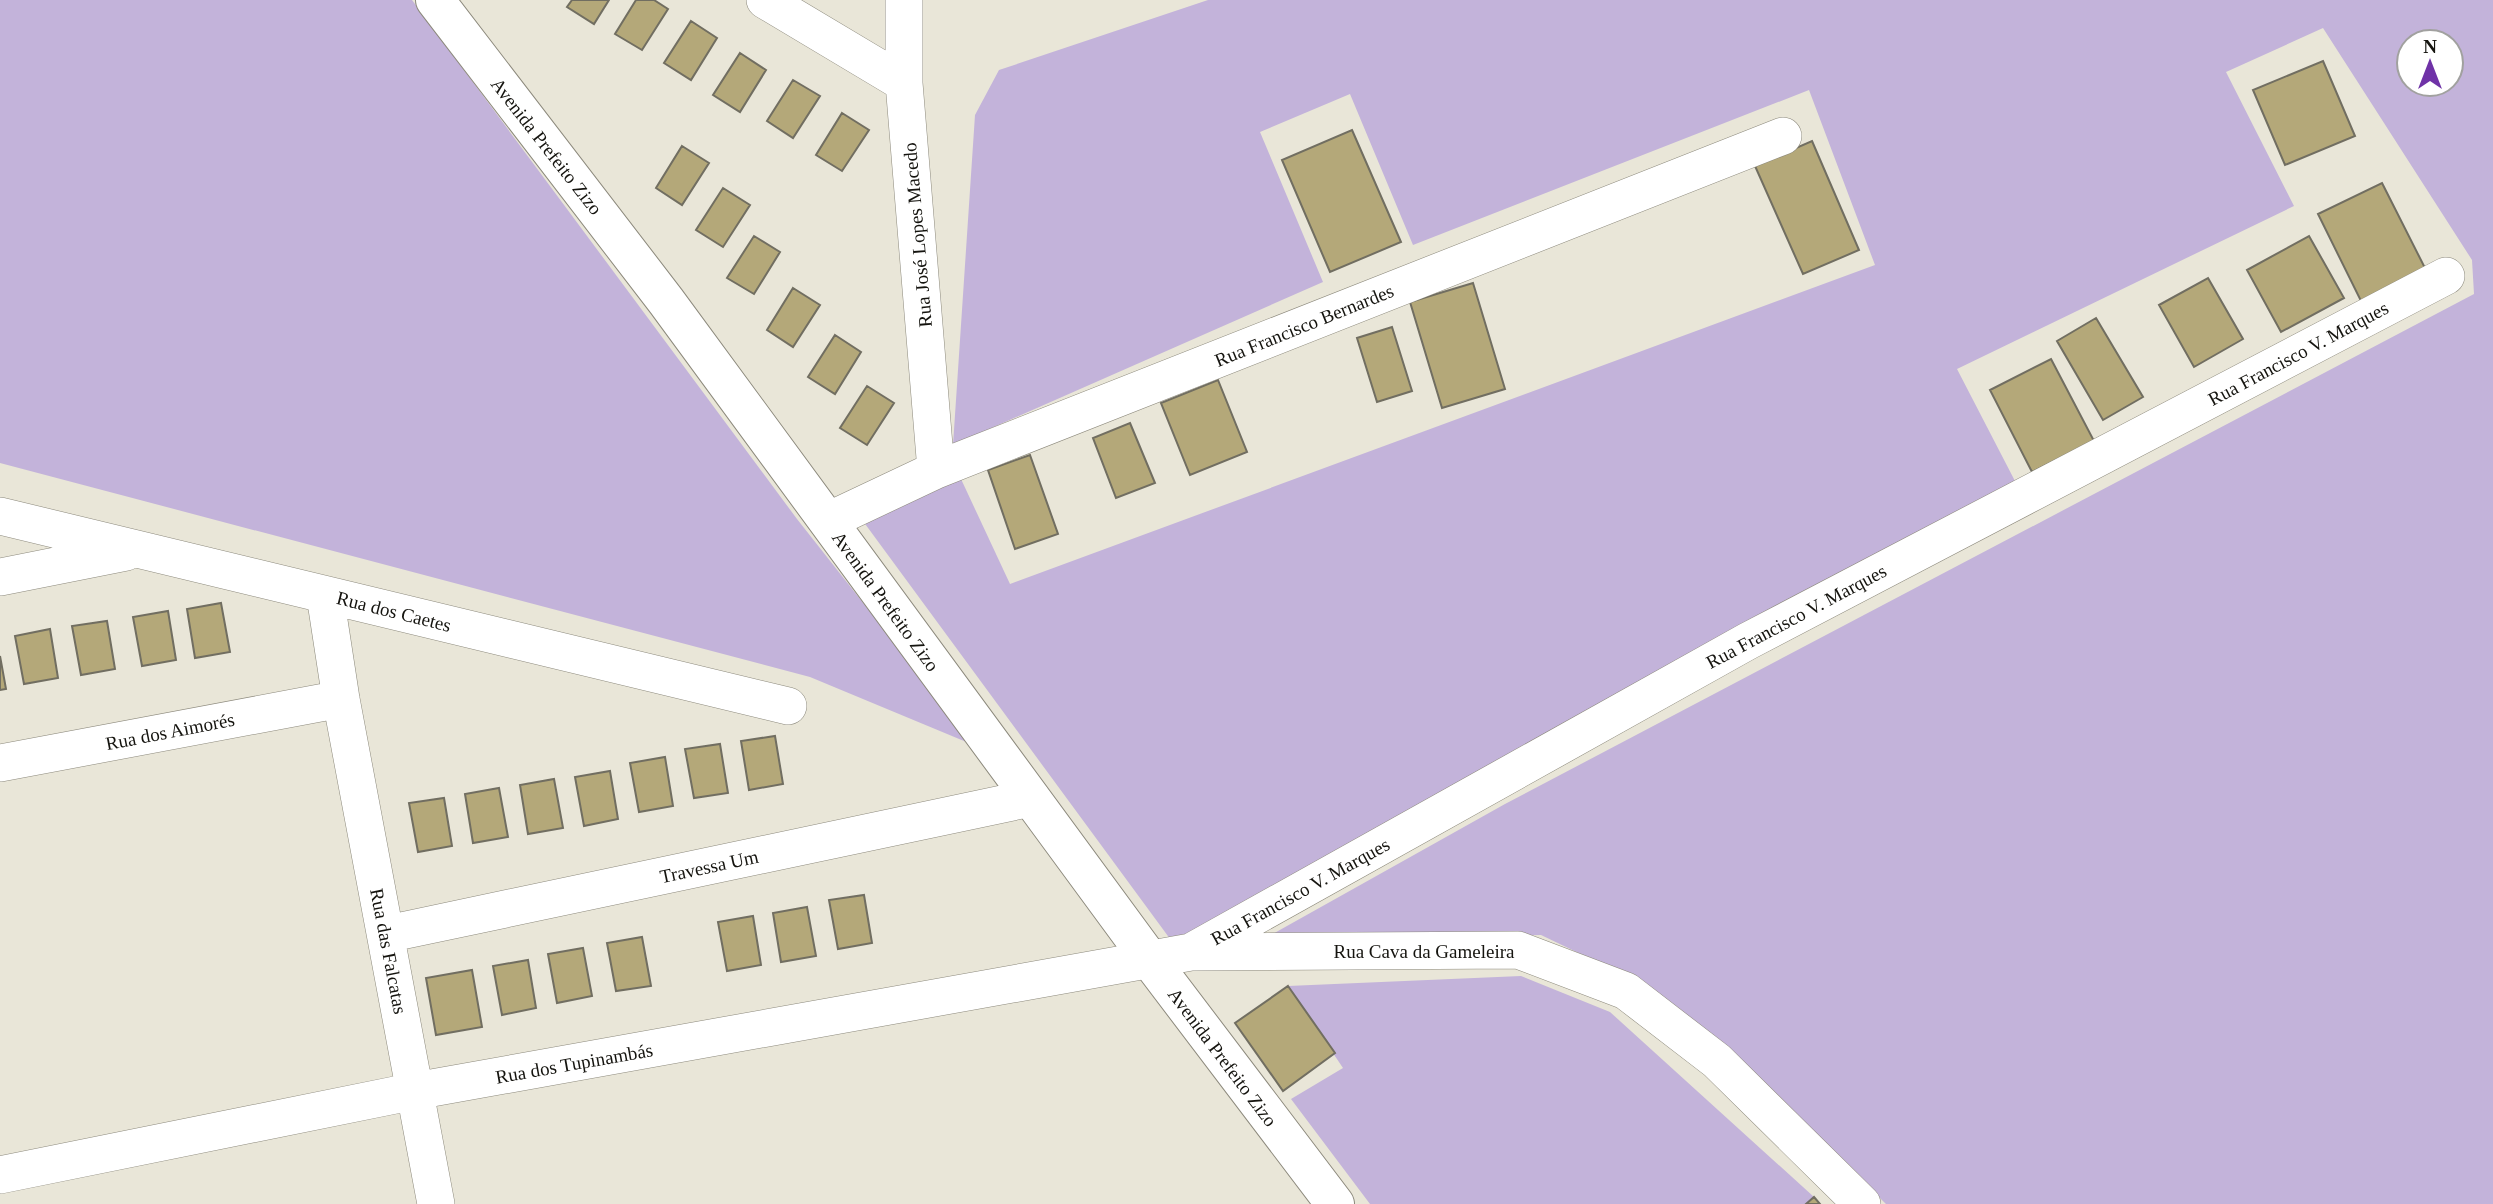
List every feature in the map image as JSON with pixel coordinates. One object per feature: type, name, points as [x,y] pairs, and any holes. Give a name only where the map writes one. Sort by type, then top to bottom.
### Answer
[{"type":"main road","name":"Avenida Prefeito Zizo","points":[[435,0],[666,301],[1150,960],[1335,1204]]},
{"type":"street","points":[[765,0],[904,83]]},
{"type":"street","name":"Rua José Lopes Macedo","points":[[904,0],[904,83],[936,470]]},
{"type":"street","name":"Rua Francisco Bernardes","points":[[828,521],[936,470],[1783,136]]},
{"type":"street","name":"Rua Francisco V. Marques","points":[[1150,960],[1191,952],[1748,640],[2446,276]]},
{"type":"street","name":"Rua dos Caetes","points":[[0,516],[788,706]]},
{"type":"street","points":[[0,577],[137,549]]},
{"type":"street","name":"Rua das Falcatas","points":[[325,595],[341,699],[436,1204]]},
{"type":"street","name":"Rua dos Aimorés","points":[[0,763],[341,699]]},
{"type":"street","name":"Travessa Um","points":[[387,934],[1031,798]]},
{"type":"street","name":"Rua Cava da Gameleira","points":[[1191,952],[1518,950],[1626,992],[1717,1061],[1863,1204]]},
{"type":"street","name":"Rua dos Tupinambás","points":[[0,1175],[415,1091],[1150,960]]},
{"type":"shaded area","points":[[0,0],[412,0],[797,519],[976,746],[810,677],[0,463]]},
{"type":"shaded area","points":[[1208,0],[2493,0],[2493,1204],[1886,1204],[1729,1050],[1635,980],[1541,935],[1262,940],[1505,804],[2474,294],[2472,260],[2323,28],[2226,72],[2294,206],[1957,369],[2016,483],[1176,947],[860,517],[961,479],[1010,584],[1875,265],[1809,90],[1413,245],[1350,94],[1260,132],[1323,282],[953,445],[975,115],[999,70]]},
{"type":"shaded area","points":[[1521,976],[1610,1012],[1814,1197],[1806,1204],[1370,1204],[1291,1099],[1343,1068],[1288,986]]},
{"type":"building","points":[[572,0],[609,0],[594,24],[567,7]]},
{"type":"building","points":[[636,0],[654,0],[668,9],[642,50],[615,34]]},
{"type":"building","points":[[691,21],[717,38],[691,80],[664,63]]},
{"type":"building","points":[[740,53],[766,70],[740,112],[713,95]]},
{"type":"building","points":[[2323,61],[2355,136],[2285,165],[2253,90]]},
{"type":"building","points":[[793,80],[820,96],[793,138],[767,121]]},
{"type":"building","points":[[842,113],[869,130],[842,171],[816,155]]},
{"type":"building","points":[[1352,130],[1401,242],[1330,272],[1282,160]]},
{"type":"building","points":[[1812,141],[1859,250],[1803,274],[1755,166]]},
{"type":"building","points":[[682,146],[709,163],[682,205],[656,188]]},
{"type":"building","points":[[2382,183],[2427,272],[2362,303],[2318,214]]},
{"type":"building","points":[[723,188],[750,205],[723,247],[696,230]]},
{"type":"building","points":[[754,236],[780,252],[754,294],[727,278]]},
{"type":"building","points":[[2309,236],[2344,298],[2281,332],[2247,270]]},
{"type":"building","points":[[2208,278],[2243,339],[2194,367],[2159,305]]},
{"type":"building","points":[[1473,283],[1505,389],[1442,408],[1410,302]]},
{"type":"building","points":[[793,288],[820,305],[793,347],[767,330]]},
{"type":"building","points":[[2096,318],[2143,397],[2103,420],[2057,341]]},
{"type":"building","points":[[1392,327],[1412,391],[1377,402],[1357,338]]},
{"type":"building","points":[[835,335],[861,352],[835,394],[808,377]]},
{"type":"building","points":[[2051,359],[2094,441],[2032,472],[1990,390]]},
{"type":"building","points":[[1218,380],[1247,452],[1190,475],[1161,403]]},
{"type":"building","points":[[867,386],[894,403],[867,445],[840,428]]},
{"type":"building","points":[[1130,423],[1155,483],[1116,498],[1093,438]]},
{"type":"building","points":[[1030,455],[1058,534],[1015,549],[988,470]]},
{"type":"building","points":[[221,603],[230,652],[195,658],[187,609]]},
{"type":"building","points":[[168,611],[176,660],[142,666],[133,617]]},
{"type":"building","points":[[107,621],[115,669],[81,675],[72,626]]},
{"type":"building","points":[[50,629],[58,678],[24,684],[15,636]]},
{"type":"building","points":[[0,656],[6,689],[0,690]]},
{"type":"building","points":[[775,736],[783,784],[749,790],[741,741]]},
{"type":"building","points":[[720,744],[728,793],[694,798],[685,749]]},
{"type":"building","points":[[665,757],[673,806],[639,812],[630,763]]},
{"type":"building","points":[[610,771],[618,819],[584,826],[575,777]]},
{"type":"building","points":[[554,779],[563,828],[528,834],[520,785]]},
{"type":"building","points":[[499,788],[508,837],[473,843],[465,794]]},
{"type":"building","points":[[444,798],[452,846],[418,852],[409,803]]},
{"type":"building","points":[[864,895],[872,943],[838,949],[829,900]]},
{"type":"building","points":[[807,907],[816,956],[781,962],[773,913]]},
{"type":"building","points":[[753,916],[761,965],[727,971],[718,922]]},
{"type":"building","points":[[642,937],[651,986],[616,991],[607,943]]},
{"type":"building","points":[[583,948],[592,996],[557,1003],[548,954]]},
{"type":"building","points":[[528,960],[536,1008],[502,1015],[493,966]]},
{"type":"building","points":[[472,970],[482,1027],[436,1035],[426,978]]},
{"type":"building","points":[[1288,986],[1335,1053],[1283,1091],[1235,1023]]},
{"type":"building","points":[[1814,1197],[1820,1204],[1806,1204]]}]
